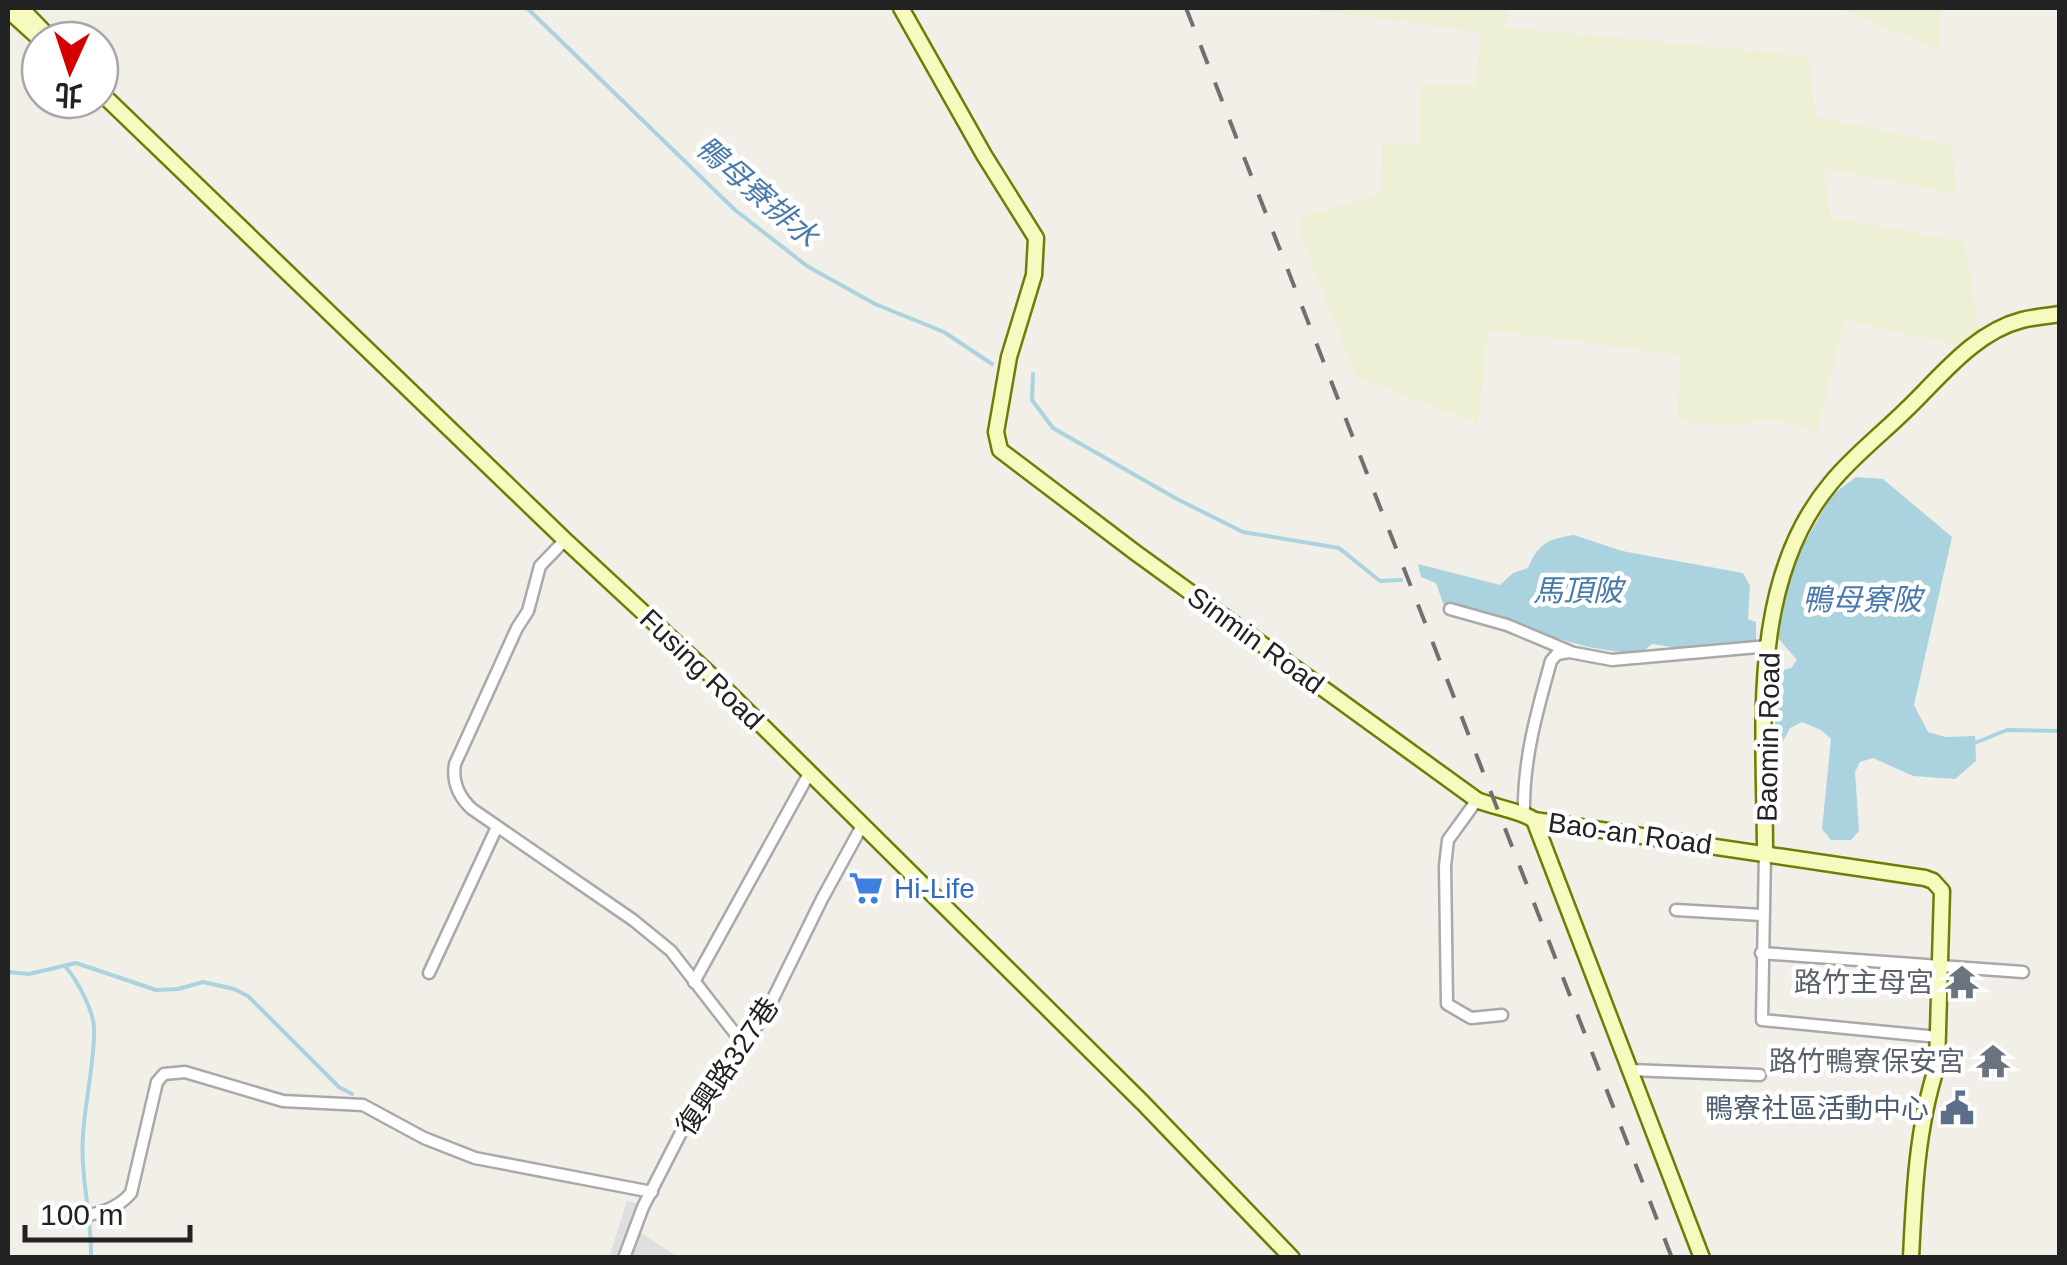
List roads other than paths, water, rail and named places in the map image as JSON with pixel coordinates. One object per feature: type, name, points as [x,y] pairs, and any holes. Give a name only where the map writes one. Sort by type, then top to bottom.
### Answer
[{"type":"street","name":"Sinmin Road","points":[[901,8],[1036,238],[1034,275],[1009,357],[996,432],[1000,450],[1477,800],[1529,816]]},
{"type":"street","name":"Fusing Road","points":[[120,111],[810,772],[1143,1103],[1292,1258]]},
{"type":"street","name":"Baomin Road","points":[[1938,1037],[1762,1020],[1769,646],[1784,568],[1799,532],[1832,482],[1962,354],[1988,335],[2020,320],[2060,314]]},
{"type":"street","points":[[565,540],[540,566],[528,611],[453,775],[463,801],[634,920],[671,951],[744,1045]]},
{"type":"street","points":[[1450,609],[1506,625],[1570,652],[1612,660],[1769,646]]},
{"type":"street","points":[[1570,652],[1558,654],[1551,661],[1546,680],[1523,779],[1529,816],[1702,1258]]},
{"type":"street","points":[[694,982],[810,772]]},
{"type":"street","points":[[1477,800],[1448,840],[1447,1004],[1471,1018],[1502,1015]]},
{"type":"street","name":"Bao-an Road","points":[[1529,816],[1934,880],[1942,891],[1937,1066],[1915,1178],[1910,1258]]},
{"type":"street","name":"復興路327巷","points":[[624,1258],[652,1192],[705,1090],[764,1017],[863,824]]},
{"type":"street","points":[[430,973],[497,826]]},
{"type":"street","points":[[1676,910],[1762,915]]},
{"type":"street","points":[[1761,952],[2023,972]]},
{"type":"street","points":[[1630,1070],[1760,1074]]},
{"type":"street","points":[[75,1218],[100,1214],[127,1199],[157,1082],[174,1071],[283,1101],[363,1105],[424,1138],[475,1158],[652,1192]]},
{"type":"water","name":"鴨母寮陂","points":[[1856,477],[1883,479],[1952,537],[1914,705],[1928,732],[1945,737],[1975,736],[1976,761],[1955,779],[1913,776],[1873,758],[1860,762],[1855,772],[1859,831],[1851,840],[1831,840],[1822,829],[1831,739],[1802,722],[1790,728],[1781,745],[1773,747],[1780,671],[1791,668],[1797,660],[1778,638],[1792,565],[1832,495]]},
{"type":"water","name":"馬頂陂","points":[[1574,535],[1622,551],[1743,573],[1750,586],[1748,619],[1756,622],[1756,642],[1685,649],[1652,644],[1639,655],[1588,647],[1444,606],[1436,583],[1421,577],[1418,564],[1500,585],[1513,573],[1528,568],[1545,544]]},
{"type":"waterway","name":"鴨母寮排水","points":[[527,8],[735,210],[807,266],[875,304],[944,332],[992,364]]},
{"type":"waterway","name":"鴨母寮排水","points":[[1033,374],[1032,400],[1053,428],[1177,499],[1243,532],[1339,548],[1380,581],[1401,580]]},
{"type":"waterway","name":"鴨母寮排水","points":[[1972,744],[2007,730],[2060,731]]},
{"type":"waterway","points":[[8,972],[29,974],[76,963],[156,990],[203,982],[234,989],[248,996],[339,1087],[352,1094]]},
{"type":"waterway","points":[[65,966],[86,999],[94,1030],[83,1151],[91,1258]]},
{"type":"railway","points":[[1186,8],[1672,1258]]},
{"type":"place","name":"Hi-Life","points":[[866,888]]},
{"type":"place","name":"路竹主母宮","points":[[1962,982]]},
{"type":"place","name":"路竹鴨寮保安宮","points":[[1993,1061]]},
{"type":"place","name":"鴨寮社區活動中心","points":[[1957,1108]]}]
